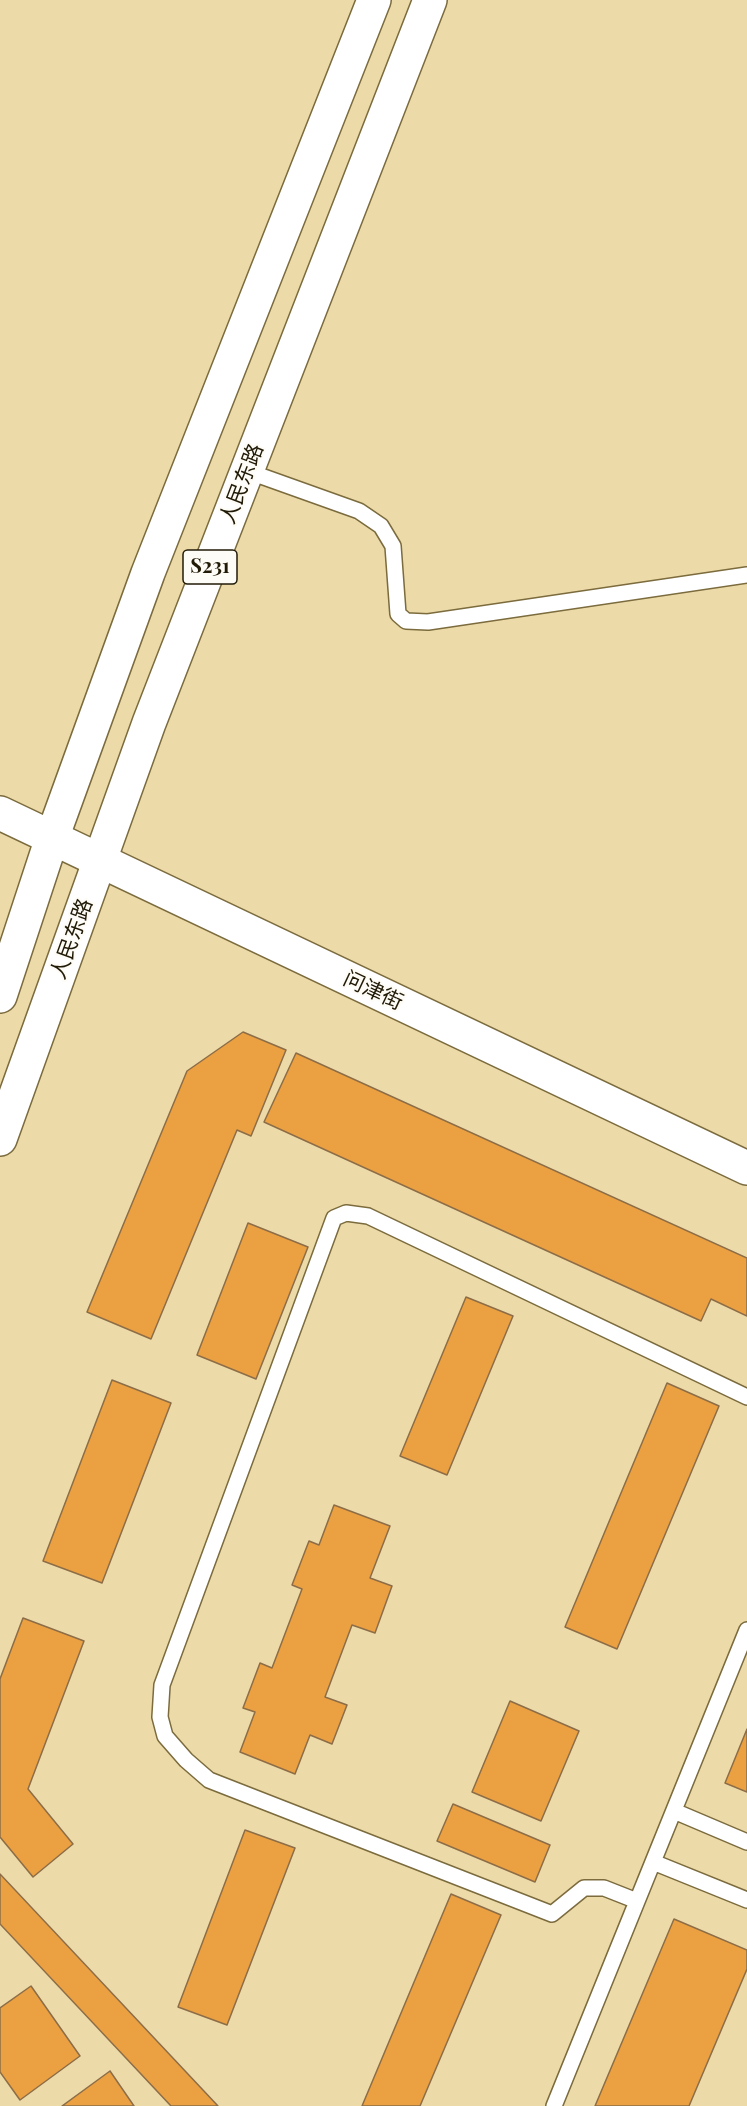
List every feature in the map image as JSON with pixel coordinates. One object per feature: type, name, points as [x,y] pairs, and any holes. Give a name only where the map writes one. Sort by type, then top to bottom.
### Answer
[{"type":"main road","name":"S231","points":[[0,996],[52,838],[148,573],[374,0]]},
{"type":"main road","name":"人民东路","points":[[0,1139],[149,723],[430,0]]},
{"type":"main road","name":"问津街","points":[[0,813],[747,1168]]},
{"type":"lane","points":[[247,471],[358,511],[381,526],[393,546],[398,614],[406,621],[428,622],[747,574]]},
{"type":"lane","points":[[637,1901],[604,1888],[584,1888],[552,1914],[209,1780],[186,1761],[165,1736],[160,1717],[162,1685],[334,1218],[346,1213],[368,1216],[747,1398]]},
{"type":"lane","points":[[554,2106],[747,1630]]},
{"type":"lane","points":[[674,1811],[747,1842]]},
{"type":"lane","points":[[653,1862],[747,1900]]},
{"type":"building","points":[[243,1032],[286,1050],[251,1136],[237,1130],[151,1339],[87,1312],[187,1071]]},
{"type":"building","points":[[296,1053],[747,1258],[747,1316],[711,1299],[701,1321],[264,1122]]},
{"type":"building","points":[[248,1223],[308,1247],[256,1379],[197,1355]]},
{"type":"building","points":[[466,1297],[513,1316],[447,1475],[400,1456]]},
{"type":"building","points":[[112,1380],[171,1403],[102,1583],[43,1561]]},
{"type":"building","points":[[667,1383],[719,1406],[617,1649],[565,1627]]},
{"type":"building","points":[[334,1505],[390,1526],[370,1578],[392,1586],[375,1633],[352,1625],[325,1697],[347,1705],[332,1744],[310,1735],[295,1774],[240,1752],[255,1712],[243,1708],[260,1663],[272,1668],[302,1589],[292,1585],[309,1541],[319,1545]]},
{"type":"building","points":[[23,1618],[84,1641],[28,1789],[73,1844],[33,1877],[0,1837],[0,1679]]},
{"type":"building","points":[[510,1701],[579,1731],[541,1821],[472,1792]]},
{"type":"building","points":[[747,1729],[747,1792],[725,1783]]},
{"type":"building","points":[[453,1804],[550,1845],[535,1882],[437,1841]]},
{"type":"building","points":[[245,1830],[295,1848],[227,2025],[178,2007]]},
{"type":"building","points":[[0,1874],[218,2106],[171,2106],[0,1924]]},
{"type":"building","points":[[451,1894],[501,1915],[420,2106],[362,2106]]},
{"type":"building","points":[[674,1919],[747,1950],[747,1969],[689,2106],[595,2106]]},
{"type":"building","points":[[31,1986],[80,2056],[20,2100],[0,2072],[0,2008]]},
{"type":"building","points":[[110,2071],[134,2106],[62,2106]]}]
